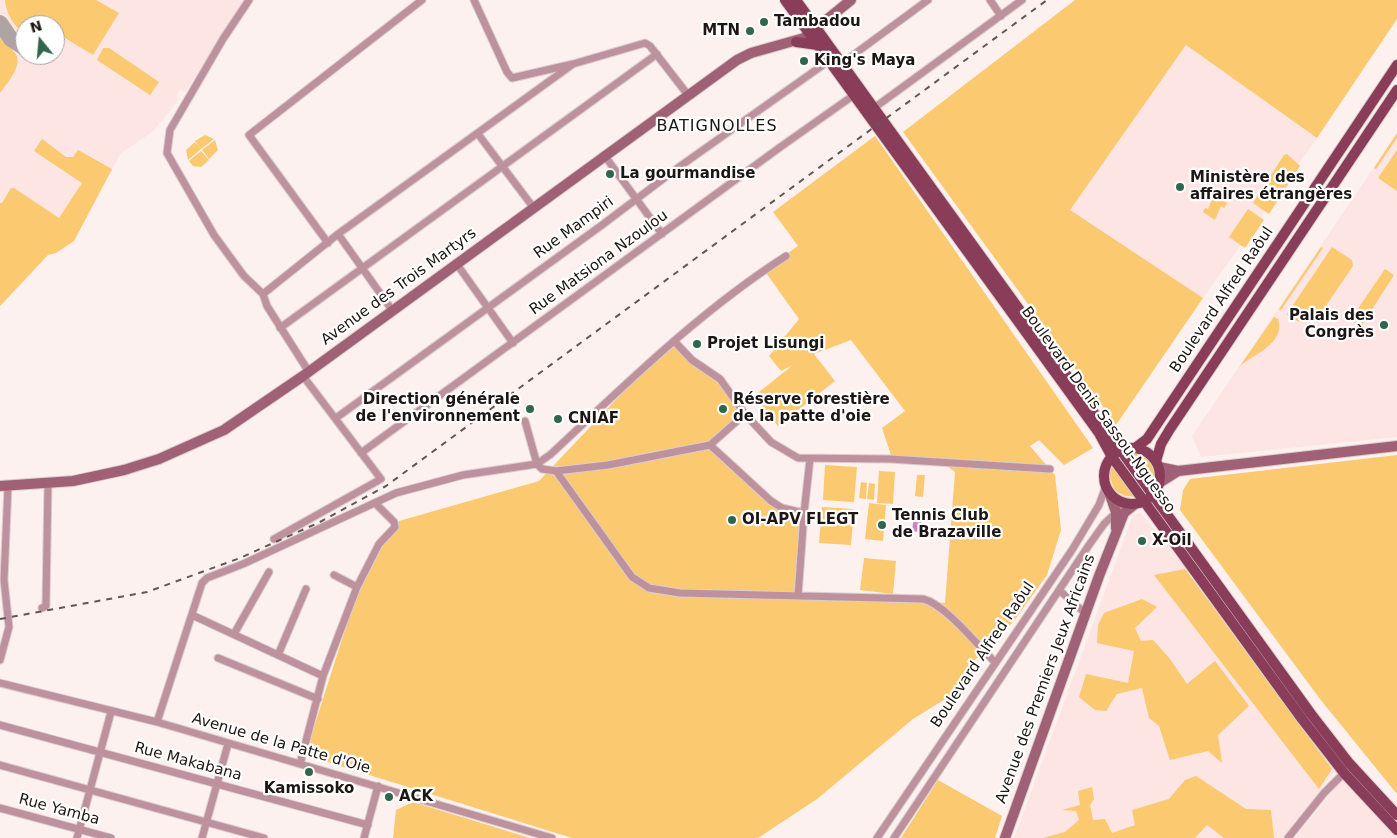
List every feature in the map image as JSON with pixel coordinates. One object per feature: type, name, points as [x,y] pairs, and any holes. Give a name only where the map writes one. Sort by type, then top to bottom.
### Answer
[{"type":"main road","name":"Boulevard Denis Sassou-Nguesso","points":[[785,0],[841,64],[1053,354],[1116,454],[1139,501],[1302,720],[1344,773],[1397,830]]},
{"type":"main road","name":"Boulevard Denis Sassou-Nguesso","points":[[796,0],[818,46],[830,60],[1000,300],[1116,454]]},
{"type":"main road","name":"Avenue des Trois Martyrs","points":[[4,486],[48,484],[90,478],[136,466],[196,443],[242,419],[532,207],[744,56],[791,43],[851,1]]},
{"type":"main road","points":[[791,43],[807,42],[818,46]]},
{"type":"main road","name":"Boulevard Alfred Raôul","points":[[1135,448],[1147,439],[1397,66]]},
{"type":"main road","name":"Boulevard Alfred Raôul","points":[[1157,464],[1161,444],[1170,429],[1397,90]]},
{"type":"main road","points":[[1178,471],[1159,483],[1139,501],[1108,489],[1105,470],[1116,454],[1135,448],[1143,450],[1157,464],[1178,471],[1397,446]]},
{"type":"main road","points":[[1157,464],[1159,483]]},
{"type":"main road","name":"Avenue des Premiers Jeux Africains","points":[[1108,489],[1116,512],[1116,531]]},
{"type":"main road","name":"Boulevard Denis Sassou-Nguesso","points":[[1139,501],[1349,763],[1397,815]]},
{"type":"main road","name":"Avenue des Premiers Jeux Africains","points":[[1005,838],[1084,613],[1116,531],[1124,513],[1139,501]]},
{"type":"street","points":[[249,0],[170,130],[167,153],[214,235],[244,276],[263,294],[264,300],[306,374],[361,453],[381,477],[380,480],[274,539]]},
{"type":"street","points":[[328,243],[249,135],[422,0]]},
{"type":"street","points":[[474,0],[509,76],[516,78],[645,43],[657,54],[688,95]]},
{"type":"street","points":[[841,64],[928,0]]},
{"type":"street","points":[[990,0],[1001,16]]},
{"type":"street","points":[[874,108],[1022,0]]},
{"type":"street","points":[[280,328],[657,54]]},
{"type":"street","name":"Rue Mampiri","points":[[336,418],[679,167],[830,60]]},
{"type":"street","points":[[263,294],[338,234],[573,64]]},
{"type":"street","name":"Rue Matsiona Nzoulou","points":[[361,453],[779,148],[854,96]]},
{"type":"street","points":[[478,134],[532,207]]},
{"type":"street","points":[[604,156],[662,234]]},
{"type":"street","points":[[338,234],[392,310]]},
{"type":"street","points":[[157,722],[173,666],[202,583],[207,578],[243,564],[396,493],[463,476],[537,464],[551,454],[675,342],[786,256]]},
{"type":"street","points":[[456,263],[513,343]]},
{"type":"street","points":[[675,342],[692,360],[720,379],[744,414],[781,450],[798,458],[890,459],[1050,469]]},
{"type":"street","points":[[525,421],[537,464],[542,469],[556,472],[608,465],[710,445],[744,414]]},
{"type":"street","points":[[710,445],[771,501],[782,508],[804,513]]},
{"type":"street","points":[[798,596],[810,459]]},
{"type":"street","points":[[556,472],[587,511],[632,577],[640,584],[665,592],[923,599],[933,602],[948,614],[995,662]]},
{"type":"street","points":[[42,608],[46,606],[48,484]]},
{"type":"street","points":[[0,660],[9,627],[2,580],[4,486]]},
{"type":"street","name":"Boulevard Alfred Raôul","points":[[877,838],[1081,536],[1108,489]]},
{"type":"street","name":"Boulevard Alfred Raôul","points":[[894,838],[1104,524],[1116,512],[1139,501]]},
{"type":"street","points":[[300,764],[322,676],[356,587],[380,544],[395,525],[375,503]]},
{"type":"street","points":[[234,634],[269,572]]},
{"type":"street","points":[[334,575],[356,587]]},
{"type":"street","points":[[278,655],[306,589]]},
{"type":"street","points":[[1059,590],[1084,613]]},
{"type":"street","points":[[192,615],[322,676]]},
{"type":"street","points":[[218,658],[318,698]]},
{"type":"street","name":"Avenue de la Patte d'Oie","points":[[0,683],[157,722],[552,838]]},
{"type":"street","points":[[77,838],[89,789],[112,712]]},
{"type":"street","name":"Rue Makabana","points":[[0,725],[368,825]]},
{"type":"street","points":[[202,838],[228,744]]},
{"type":"street","points":[[0,765],[264,838]]},
{"type":"street","points":[[1288,838],[1324,792],[1344,773]]},
{"type":"street","points":[[364,838],[378,786]]},
{"type":"street","name":"Rue Yamba","points":[[0,808],[111,838]]},
{"type":"shaded area","points":[[0,0],[245,0],[185,92],[180,89],[176,97],[179,99],[166,116],[151,133],[121,153],[74,241],[56,253],[48,255],[0,306]]},
{"type":"shaded area","points":[[5,0],[96,0],[119,13],[93,55],[65,38],[65,15],[15,15],[15,25],[7,10]]},
{"type":"shaded area","points":[[1075,0],[1397,0],[1397,19],[1317,138],[1186,45],[1070,210],[1203,298],[1116,425],[903,132]]},
{"type":"shaded area","points":[[0,38],[15,53],[15,65],[17,65],[0,93]]},
{"type":"shaded area","points":[[1186,45],[1317,138],[1203,298],[1069,211]]},
{"type":"shaded area","points":[[103,48],[109,48],[159,82],[150,95],[97,60]]},
{"type":"shaded area","points":[[1397,133],[1397,437],[1201,457],[1192,436]]},
{"type":"shaded area","points":[[1397,133],[1397,138],[1376,169],[1374,168]]},
{"type":"shaded area","points":[[205,135],[214,139],[201,149],[195,141]]},
{"type":"shaded area","points":[[875,136],[1093,448],[1064,465],[1039,440],[1030,446],[1055,475],[1061,530],[1047,575],[1014,621],[975,660],[960,690],[913,719],[817,799],[758,838],[572,838],[305,755],[362,577],[399,521],[539,481],[662,351],[675,342],[711,372],[745,414],[710,445],[771,501],[804,513],[798,595],[945,603],[955,472],[943,463],[893,461],[882,428],[905,411],[851,340],[814,354],[835,381],[778,426],[754,396],[793,365],[781,371],[769,356],[799,319],[764,270],[798,246],[773,212]]},
{"type":"shaded area","points":[[42,139],[66,157],[73,157],[78,150],[112,169],[74,241],[56,253],[48,255],[0,306],[0,203],[2,203],[11,188],[14,188],[59,218],[82,183],[34,151]]},
{"type":"shaded area","points":[[215,140],[218,150],[209,159],[202,150]]},
{"type":"shaded area","points":[[195,142],[201,149],[188,160],[186,150]]},
{"type":"shaded area","points":[[1397,150],[1397,191],[1378,178]]},
{"type":"shaded area","points":[[201,151],[209,160],[201,167],[193,166],[189,161]]},
{"type":"shaded area","points":[[1287,154],[1300,166],[1269,214],[1253,203],[1284,155]]},
{"type":"shaded area","points":[[1214,195],[1227,203],[1224,208],[1221,206],[1215,220],[1203,212],[1205,208],[1208,209]]},
{"type":"shaded area","points":[[1248,209],[1264,220],[1245,248],[1229,237]]},
{"type":"shaded area","points":[[1321,247],[1323,248],[1281,310],[1279,309]]},
{"type":"shaded area","points":[[1332,247],[1352,260],[1353,266],[1317,319],[1301,322],[1294,319],[1287,314]]},
{"type":"shaded area","points":[[1385,269],[1394,275],[1362,325],[1358,326],[1351,319]]},
{"type":"shaded area","points":[[1274,317],[1278,319],[1279,327],[1273,341],[1240,366]]},
{"type":"shaded area","points":[[1132,451],[1148,458],[1155,468],[1155,479],[1152,485],[1127,453]]},
{"type":"shaded area","points":[[1397,455],[1397,794],[1320,699],[1180,510],[1183,490],[1190,479]]},
{"type":"shaded area","points":[[1112,463],[1136,497],[1125,496],[1114,490],[1109,473]]},
{"type":"shaded area","points":[[825,465],[857,467],[854,502],[823,500]]},
{"type":"shaded area","points":[[879,471],[895,472],[893,504],[877,503]]},
{"type":"shaded area","points":[[917,475],[925,475],[923,497],[915,496]]},
{"type":"shaded area","points":[[861,482],[867,483],[866,499],[859,498]]},
{"type":"shaded area","points":[[869,483],[875,484],[874,500],[867,499]]},
{"type":"shaded area","points":[[869,503],[886,505],[883,541],[865,539]]},
{"type":"shaded area","points":[[822,507],[854,509],[851,545],[819,543]]},
{"type":"shaded area","points":[[1141,513],[1185,567],[1335,771],[1283,838],[1014,838],[1133,515]]},
{"type":"shaded area","points":[[914,516],[922,517],[920,532],[912,531]]},
{"type":"shaded area","points":[[864,558],[896,561],[893,594],[860,590]]},
{"type":"shaded area","points":[[1185,569],[1332,769],[1319,789],[1154,575]]},
{"type":"shaded area","points":[[1142,599],[1157,607],[1135,628],[1141,641],[1153,640],[1170,659],[1187,684],[1215,661],[1249,706],[1218,735],[1222,763],[1208,751],[1170,760],[1159,726],[1149,718],[1142,688],[1117,694],[1106,711],[1095,710],[1079,697],[1086,674],[1128,683],[1134,651],[1097,643],[1098,625],[1104,613]]},
{"type":"shaded area","points":[[1196,776],[1246,809],[1271,810],[1274,838],[1224,838],[1207,825],[1195,838],[1043,838],[1065,832],[1079,820],[1076,811],[1062,810],[1080,805],[1078,791],[1092,787],[1094,799],[1090,805],[1093,820],[1105,819],[1112,833],[1135,825],[1132,810],[1169,799],[1185,780]]},
{"type":"shaded area","points":[[938,780],[1002,816],[995,838],[901,838]]},
{"type":"shaded area","points":[[1342,780],[1397,833],[1397,838],[1295,838]]},
{"type":"shaded area","points":[[413,802],[530,838],[393,838],[396,810]]},
{"type":"taxiway","points":[[0,23],[15,42]]},
{"type":"railway","points":[[0,619],[147,592],[240,558],[320,522],[386,486],[1047,0]]},
{"type":"place","name":"Tambadou","points":[[764,22]]},
{"type":"place","name":"MTN","points":[[750,31]]},
{"type":"place","name":"King's Maya","points":[[804,61]]},
{"type":"place","name":"La gourmandise","points":[[610,174]]},
{"type":"place","name":"Ministère des affaires étrangères","points":[[1180,187]]},
{"type":"place","name":"Palais des Congrès","points":[[1384,325]]},
{"type":"place","name":"Projet Lisungi","points":[[697,344]]},
{"type":"place","name":"Direction générale de l'environnement","points":[[530,409]]},
{"type":"place","name":"Réserve forestière de la patte d'oie","points":[[723,409]]},
{"type":"place","name":"CNIAF","points":[[558,419]]},
{"type":"place","name":"OI-APV FLEGT","points":[[732,520]]},
{"type":"place","name":"Tennis Club de Brazaville","points":[[882,525]]},
{"type":"place","name":"X-Oil","points":[[1142,541]]},
{"type":"place","name":"Kamissoko","points":[[309,772]]},
{"type":"place","name":"ACK","points":[[389,797]]},
{"type":"district","name":"BATIGNOLLES","points":[[717,127]]}]
